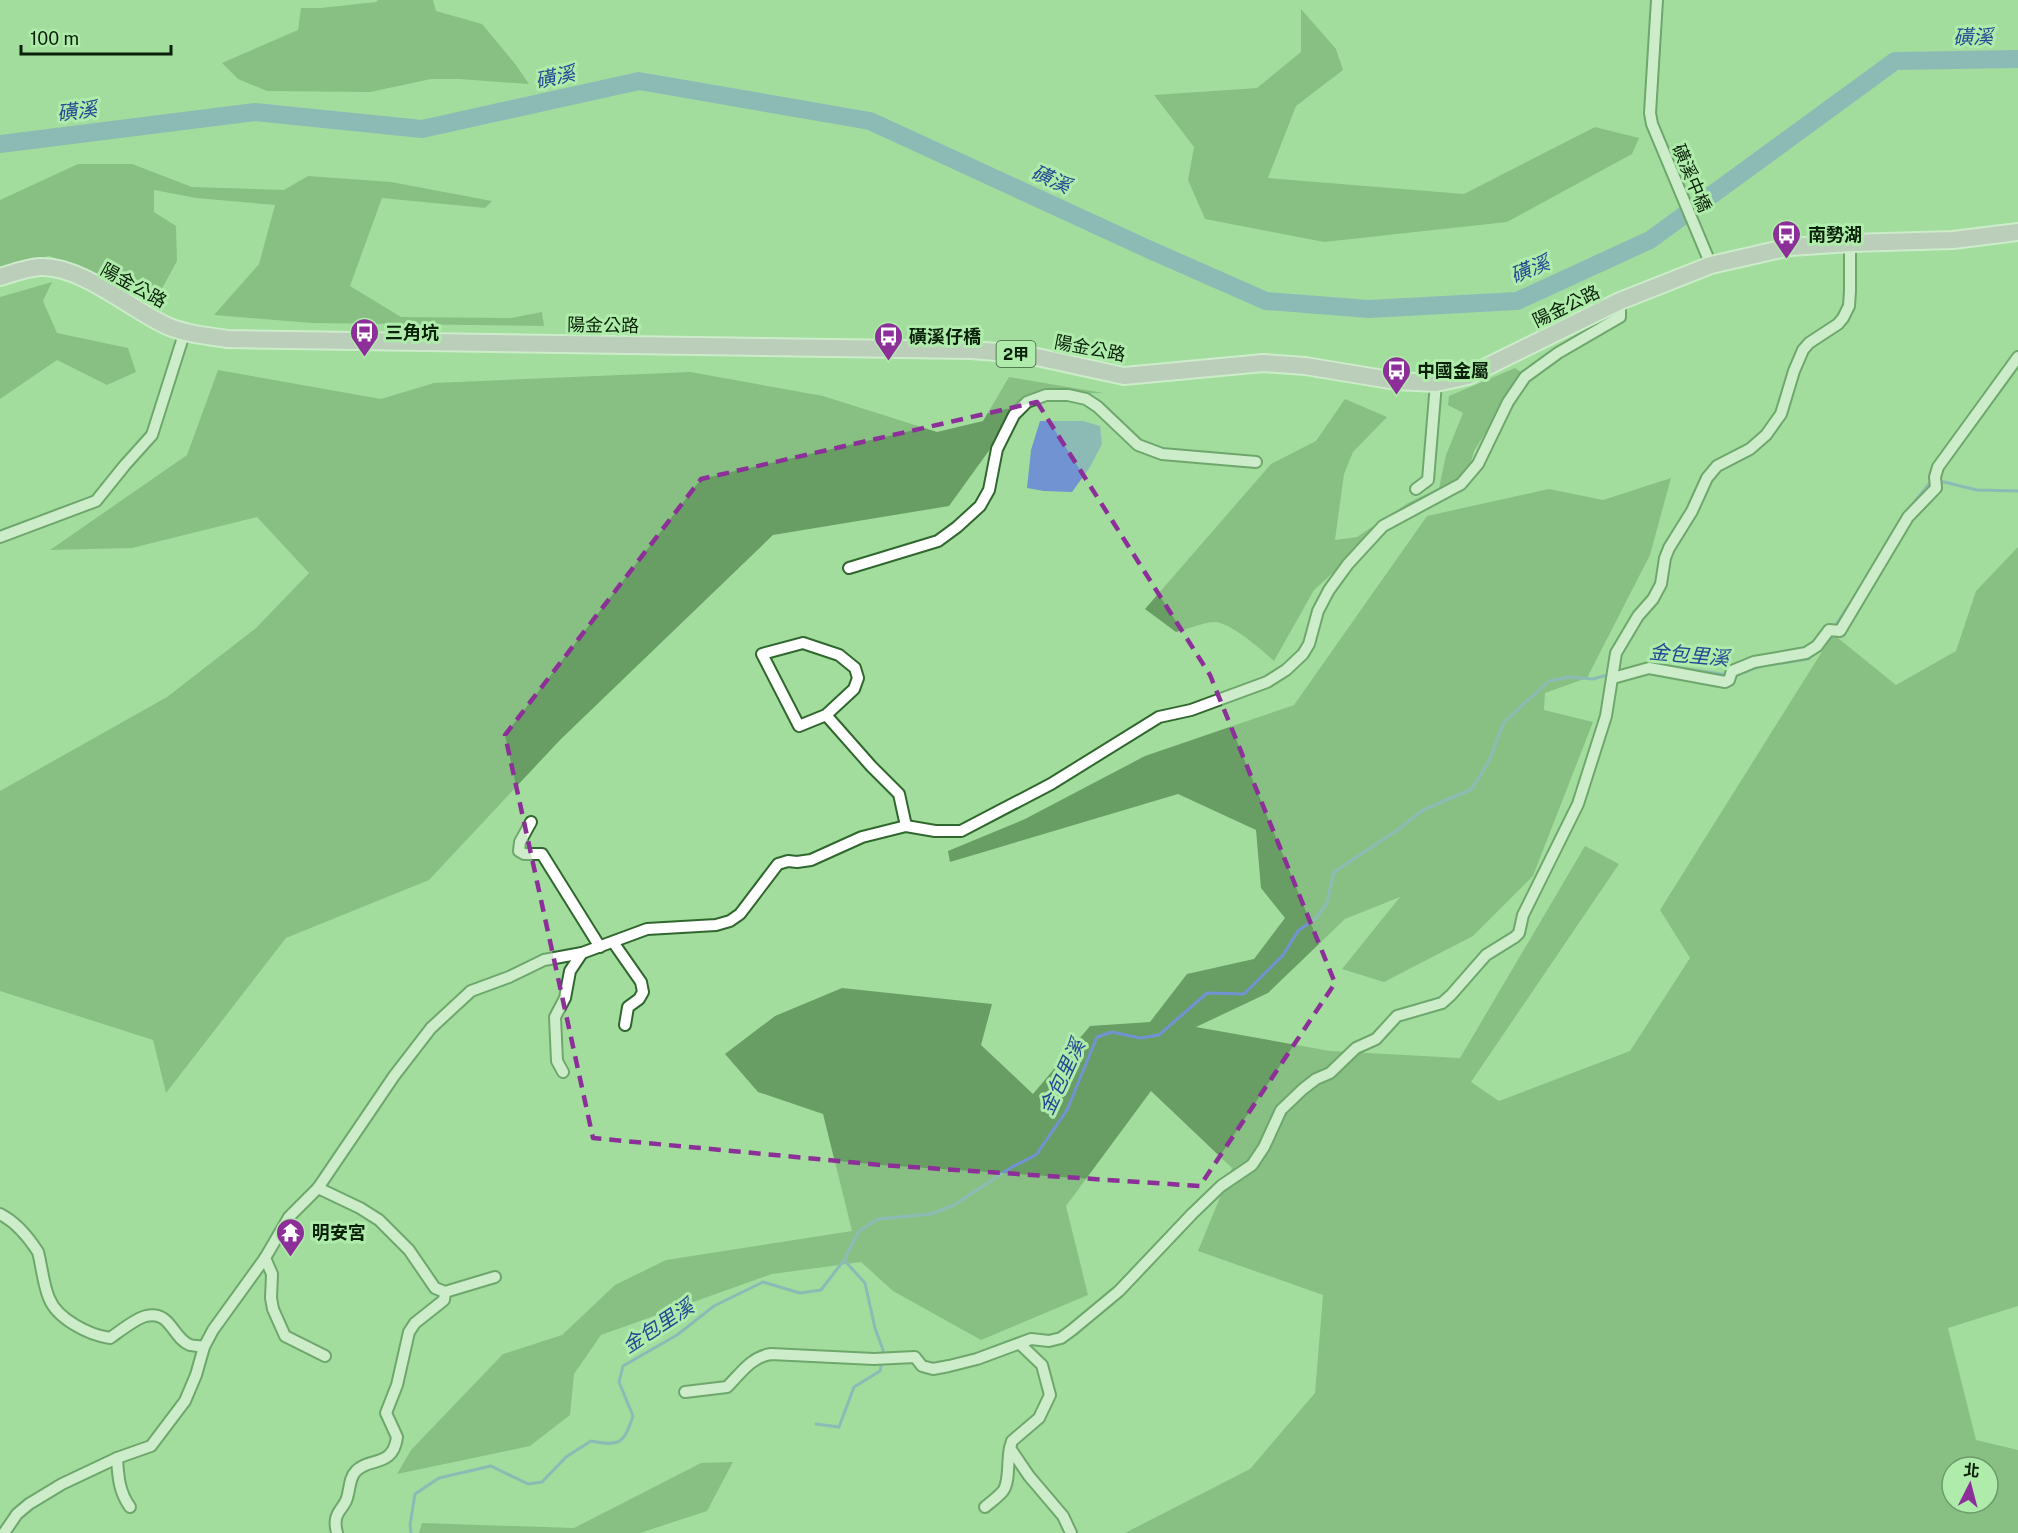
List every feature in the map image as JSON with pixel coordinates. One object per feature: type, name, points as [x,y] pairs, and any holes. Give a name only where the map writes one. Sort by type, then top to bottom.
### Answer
[{"type":"main road","name":"陽金公路","points":[[0,277],[42,267],[66,270],[166,326],[228,339],[971,350],[1023,354],[1124,376],[1263,363],[1305,366],[1396,381],[1436,383],[1468,376],[1620,301],[1711,265],[1790,247],[1953,240],[2018,232]]},
{"type":"street","name":"磺溪中橋","points":[[1657,0],[1650,113],[1652,124],[1711,265]]},
{"type":"street","points":[[685,1392],[727,1387],[759,1356],[771,1354],[874,1359],[915,1358],[922,1366],[933,1368],[977,1359],[1031,1339],[1055,1340],[1072,1330],[1119,1291],[1221,1186],[1252,1165],[1264,1147],[1281,1110],[1303,1089],[1316,1079],[1330,1073],[1356,1048],[1376,1039],[1397,1016],[1443,1003],[1485,955],[1519,933],[1523,915],[1578,804],[1606,716],[1616,653],[1632,625],[1653,599],[1661,584],[1669,548],[1692,511],[1707,478],[1718,466],[1750,449],[1766,435],[1781,414],[1803,350],[1844,318],[1849,299],[1850,243]]},
{"type":"street","points":[[4,1533],[17,1514],[62,1484],[117,1458],[151,1446],[185,1401],[204,1347],[213,1330],[265,1258],[290,1217],[318,1188],[394,1076],[431,1028],[471,991],[509,977],[544,960],[582,953],[647,929],[716,925],[730,921],[740,914],[778,864],[811,860],[862,837],[906,826],[935,831],[961,831],[1051,784],[1159,717],[1191,710],[1267,682],[1286,670],[1303,654],[1309,644],[1318,611],[1329,590],[1374,534],[1383,526],[1461,484],[1471,475],[1508,402],[1525,377],[1558,352],[1620,317],[1620,301]]},
{"type":"street","points":[[0,537],[96,501],[152,435],[185,331]]},
{"type":"street","points":[[1613,672],[1649,668],[1725,682],[1730,676],[1754,662],[1806,653],[1817,646],[1829,630],[1840,631],[1908,517],[1936,483],[1938,467],[2018,357]]},
{"type":"street","points":[[1416,489],[1428,480],[1436,383]]},
{"type":"street","points":[[849,568],[938,541],[957,527],[980,506],[989,490],[997,449],[1014,415],[1027,402],[1046,395],[1068,395],[1086,399],[1106,413],[1138,445],[1162,454],[1256,462]]},
{"type":"street","points":[[803,643],[839,655],[855,668],[858,678],[854,689],[826,715],[799,726],[762,654],[803,643]]},
{"type":"street","points":[[826,715],[899,794],[906,826]]},
{"type":"street","points":[[531,822],[520,842],[519,850],[524,854],[542,854],[600,947]]},
{"type":"street","points":[[613,942],[641,982],[643,992],[639,999],[628,1007],[625,1025]]},
{"type":"street","points":[[563,1072],[557,1061],[555,1017],[565,998],[570,971],[582,953]]},
{"type":"street","points":[[318,1188],[360,1208],[379,1220],[409,1250],[435,1288],[445,1292],[495,1277]]},
{"type":"street","points":[[0,1214],[9,1219],[35,1247],[50,1301],[78,1328],[94,1335],[110,1338],[145,1316],[157,1316],[169,1322],[189,1345],[204,1347]]},
{"type":"street","points":[[265,1258],[272,1274],[273,1309],[285,1336],[325,1356]]},
{"type":"street","points":[[336,1533],[336,1518],[345,1504],[351,1479],[356,1471],[382,1461],[389,1456],[397,1442],[387,1413],[397,1385],[409,1332],[416,1323],[444,1300],[445,1292]]},
{"type":"street","points":[[985,1507],[1004,1490],[1012,1441],[1039,1418],[1050,1395],[1042,1365],[1020,1344]]},
{"type":"street","points":[[1010,1448],[1029,1476],[1063,1516],[1071,1533]]},
{"type":"street","points":[[117,1458],[118,1480],[124,1498],[130,1507]]},
{"type":"highlighted area","points":[[1037,402],[1210,675],[1335,983],[1200,1186],[881,1165],[593,1138],[505,735],[701,479]]},
{"type":"green space","points":[[378,0],[433,0],[436,11],[482,24],[529,84],[431,79],[370,92],[267,91],[238,79],[222,63],[298,30],[301,8],[320,8]]},
{"type":"green space","points":[[1301,9],[1336,49],[1343,70],[1296,106],[1268,178],[1464,194],[1595,127],[1639,138],[1632,154],[1507,222],[1324,242],[1205,219],[1188,180],[1194,147],[1154,95],[1257,88],[1301,52]]},
{"type":"green space","points":[[78,164],[132,164],[192,187],[284,190],[308,176],[391,182],[492,201],[485,208],[382,198],[350,286],[401,317],[511,318],[542,312],[544,326],[312,323],[214,315],[259,264],[275,205],[196,198],[154,190],[154,212],[176,226],[177,261],[158,296],[49,256],[0,269],[0,200]]},
{"type":"green space","points":[[52,282],[43,301],[57,333],[128,348],[136,372],[107,385],[57,360],[0,399],[0,297]]},
{"type":"green space","points":[[1515,368],[1521,372],[1513,390],[1474,451],[1468,473],[1358,550],[1314,590],[1274,661],[1246,637],[1221,623],[1209,623],[1176,632],[1145,609],[1271,464],[1316,441],[1345,399],[1387,417],[1353,452],[1344,474],[1335,540],[1357,537],[1408,503],[1439,488],[1446,455],[1463,413],[1448,405],[1449,396]]},
{"type":"green space","points":[[218,370],[381,399],[434,383],[690,372],[823,396],[937,432],[983,421],[1009,377],[1104,393],[1030,394],[949,506],[773,535],[560,740],[429,880],[286,938],[166,1093],[153,1040],[0,991],[0,791],[167,697],[256,628],[309,573],[257,517],[132,548],[50,550],[187,455]]},
{"type":"green space","points":[[1671,478],[1650,555],[1587,678],[1545,693],[1544,710],[1593,722],[1533,876],[1473,936],[1384,982],[1342,969],[1400,897],[1345,919],[1268,993],[1196,1027],[1330,1051],[1460,1058],[1585,846],[1619,864],[1471,1082],[1499,1101],[1630,1051],[1690,958],[1660,910],[1833,634],[1896,685],[1956,651],[1976,591],[2018,547],[2018,1306],[1948,1328],[1976,1440],[2018,1450],[2018,1533],[1125,1533],[1250,1469],[1315,1393],[1323,1295],[1198,1251],[1232,1168],[1151,1091],[1066,1206],[1088,1295],[981,1340],[893,1291],[861,1262],[772,1274],[601,1335],[574,1374],[570,1415],[530,1446],[397,1474],[411,1450],[503,1354],[562,1335],[615,1285],[666,1260],[852,1231],[823,1114],[758,1092],[725,1054],[775,1016],[842,988],[992,1004],[981,1045],[1033,1094],[1090,1026],[1150,1022],[1187,974],[1254,959],[1285,918],[1261,888],[1256,830],[1178,794],[950,862],[948,851],[1025,819],[1145,756],[1294,705],[1427,516],[1549,489],[1603,500]]},
{"type":"green space","points":[[733,1462],[707,1511],[640,1533],[419,1533],[422,1523],[574,1528],[701,1463]]},
{"type":"water","points":[[1040,421],[1083,421],[1100,426],[1102,444],[1090,467],[1072,492],[1027,488],[1031,450]]},
{"type":"waterway","name":"磺溪","points":[[0,144],[255,112],[422,129],[639,81],[870,121],[1266,301],[1369,309],[1517,301],[1650,240],[1895,61],[2018,59]]},
{"type":"waterway","name":"金包里溪","points":[[1908,510],[1929,484],[1944,482],[1977,490],[2018,491]]},
{"type":"waterway","name":"金包里溪","points":[[1885,545],[1902,517]]},
{"type":"waterway","name":"金包里溪","points":[[1837,623],[1851,602]]},
{"type":"waterway","name":"金包里溪","points":[[1769,665],[1808,659],[1816,652]]},
{"type":"waterway","name":"金包里溪","points":[[1673,667],[1735,676],[1760,666]]},
{"type":"waterway","name":"金包里溪","points":[[411,1533],[410,1525],[415,1494],[439,1478],[491,1466],[528,1484],[542,1482],[566,1457],[591,1441],[609,1443],[620,1441],[627,1432],[633,1416],[619,1382],[623,1366],[677,1335],[714,1306],[763,1282],[800,1293],[821,1290],[844,1260],[859,1231],[878,1219],[931,1214],[954,1205],[1012,1167],[1036,1155],[1067,1110],[1097,1037],[1112,1032],[1140,1038],[1159,1035],[1207,993],[1244,994],[1283,955],[1298,931],[1316,918],[1327,903],[1334,872],[1399,829],[1423,810],[1472,789],[1489,761],[1504,722],[1549,681],[1569,677],[1593,679],[1611,674]]},
{"type":"waterway","points":[[844,1260],[865,1283],[883,1355]]},
{"type":"waterway","points":[[816,1424],[839,1427],[854,1387],[880,1371],[882,1361]]},
{"type":"place","name":"南勢湖","points":[[1787,260]]},
{"type":"place","name":"三角坑","points":[[364,358]]},
{"type":"place","name":"磺溪仔橋","points":[[888,362]]},
{"type":"place","name":"中國金屬","points":[[1396,396]]},
{"type":"place","name":"明安宮","points":[[291,1258]]}]
